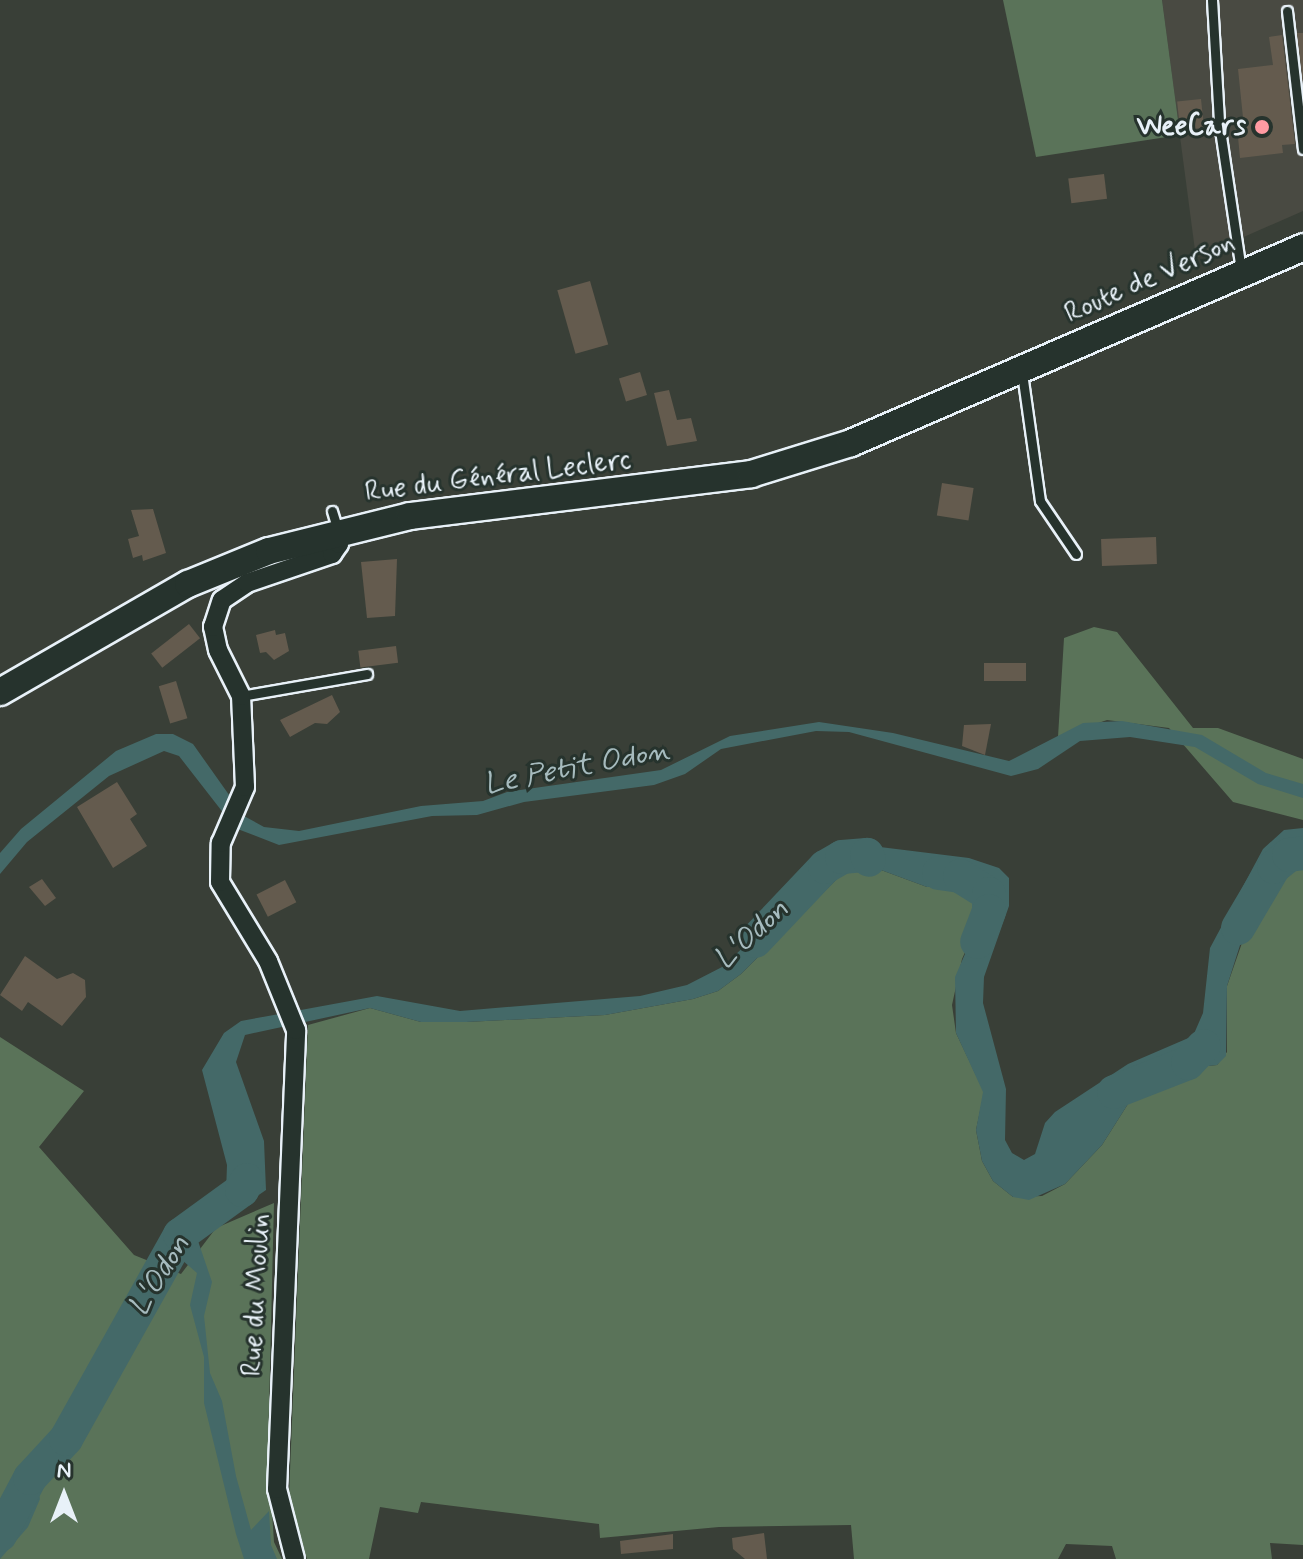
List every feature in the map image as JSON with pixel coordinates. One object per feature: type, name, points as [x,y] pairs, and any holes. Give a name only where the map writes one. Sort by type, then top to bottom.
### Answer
[{"type":"main road","name":"Route de Verson","points":[[1022,369],[1303,247]]},
{"type":"main road","name":"Rue du Général Leclerc","points":[[0,692],[188,584],[335,521],[410,516],[706,473],[851,443],[1022,369]]},
{"type":"street","points":[[241,696],[218,650],[213,627],[222,600],[247,583],[332,554],[339,544],[335,521]]},
{"type":"street","name":"Rue du Moulin","points":[[241,696],[245,787],[229,822],[218,863],[220,882],[283,995],[296,1030],[277,1489],[295,1559]]},
{"type":"lane","points":[[1212,0],[1219,123],[1241,274]]},
{"type":"lane","points":[[1287,11],[1303,149]]},
{"type":"lane","points":[[1022,369],[1040,501],[1076,554]]},
{"type":"lane","points":[[241,696],[367,674]]},
{"type":"shaded area","points":[[1162,0],[1303,0],[1303,211],[1196,258]]},
{"type":"green space","points":[[1003,0],[1162,0],[1180,135],[1036,157]]},
{"type":"green space","points":[[1094,627],[1117,632],[1193,728],[1218,728],[1303,759],[1303,820],[1233,802],[1169,728],[1107,720],[1058,737],[1064,638]]},
{"type":"green space","points":[[1303,863],[1303,1545],[1270,1543],[1272,1559],[1116,1559],[1112,1546],[1066,1544],[1058,1559],[854,1559],[851,1525],[719,1527],[600,1538],[599,1524],[421,1502],[418,1513],[380,1507],[369,1559],[307,1559],[289,1496],[308,1025],[370,1008],[421,1022],[466,1022],[605,1015],[693,999],[718,991],[741,974],[844,872],[881,870],[927,887],[978,885],[991,894],[962,959],[952,1005],[956,1033],[984,1092],[976,1130],[982,1161],[993,1181],[1013,1197],[1042,1196],[1065,1184],[1102,1145],[1140,1085],[1157,1072],[1217,1065],[1227,1052],[1227,986],[1264,882],[1282,869]]},
{"type":"green space","points":[[0,1037],[84,1091],[39,1147],[134,1255],[181,1274],[216,1228],[274,1203],[268,1450],[274,1542],[282,1559],[0,1559]]},
{"type":"water","points":[[1122,721],[1202,735],[1266,773],[1303,784],[1303,798],[1258,784],[1195,747],[1130,737],[1080,741],[1038,769],[1011,776],[849,732],[816,731],[721,749],[685,774],[654,785],[524,802],[477,815],[432,816],[279,845],[235,828],[179,756],[164,751],[109,776],[27,842],[0,874],[0,853],[21,829],[116,751],[156,734],[173,734],[193,744],[244,816],[264,827],[299,831],[421,806],[483,801],[507,792],[661,770],[730,736],[819,722],[893,733],[1009,761],[1083,723]]},
{"type":"water","points":[[1303,828],[1303,863],[1264,882],[1242,939],[1227,986],[1226,1056],[1217,1065],[1157,1072],[1140,1085],[1102,1145],[1065,1184],[1029,1200],[1013,1197],[993,1181],[982,1161],[976,1130],[983,1092],[956,1033],[955,977],[991,894],[978,885],[927,887],[881,870],[844,872],[741,974],[718,991],[693,999],[605,1015],[466,1022],[421,1022],[370,1008],[245,1035],[236,1062],[264,1141],[266,1190],[197,1238],[212,1282],[204,1316],[210,1373],[222,1401],[236,1476],[251,1530],[269,1511],[271,1545],[277,1559],[244,1559],[236,1534],[204,1403],[204,1357],[190,1305],[197,1273],[182,1260],[169,1269],[142,1334],[82,1443],[52,1467],[38,1489],[40,1499],[28,1527],[0,1559],[0,1531],[69,1428],[165,1260],[226,1192],[227,1165],[202,1070],[224,1033],[241,1021],[377,996],[460,1011],[640,996],[687,985],[724,966],[834,858],[872,846],[969,858],[999,868],[1009,878],[1009,906],[984,977],[983,1003],[1006,1089],[1005,1140],[1012,1153],[1024,1160],[1035,1154],[1045,1123],[1055,1112],[1128,1064],[1193,1036],[1203,1013],[1210,948],[1263,849],[1284,830]]},
{"type":"building","points":[[1297,33],[1303,33],[1303,84]]},
{"type":"building","points":[[1282,35],[1295,144],[1282,145],[1283,153],[1240,158],[1238,137],[1245,137],[1238,69],[1273,65],[1269,37]]},
{"type":"building","points":[[1201,99],[1204,128],[1180,130],[1177,102]]},
{"type":"building","points":[[1104,174],[1107,199],[1071,203],[1068,178]]},
{"type":"building","points":[[590,281],[608,344],[576,354],[557,290]]},
{"type":"building","points":[[640,372],[647,395],[626,401],[619,378]]},
{"type":"building","points":[[669,390],[677,420],[691,418],[697,441],[667,446],[654,393]]},
{"type":"building","points":[[942,483],[974,488],[968,521],[937,516]]},
{"type":"building","points":[[153,509],[166,553],[143,561],[142,555],[133,558],[128,539],[139,536],[131,510]]},
{"type":"building","points":[[1156,537],[1157,564],[1102,566],[1101,539]]},
{"type":"building","points":[[397,559],[395,616],[367,618],[361,562]]},
{"type":"building","points":[[189,624],[200,638],[162,668],[151,654]]},
{"type":"building","points":[[275,630],[276,635],[285,633],[289,651],[274,660],[266,652],[260,653],[256,635]]},
{"type":"building","points":[[396,646],[398,663],[360,668],[358,651]]},
{"type":"building","points":[[984,663],[1026,663],[1026,681],[984,681]]},
{"type":"building","points":[[176,681],[187,718],[170,724],[159,686]]},
{"type":"building","points":[[332,695],[340,712],[327,724],[315,723],[290,737],[280,720]]},
{"type":"building","points":[[991,724],[985,755],[962,746],[964,725]]},
{"type":"building","points":[[117,782],[137,814],[130,819],[147,846],[113,868],[77,807]]},
{"type":"building","points":[[42,879],[56,898],[45,906],[29,887]]},
{"type":"building","points":[[285,880],[296,902],[268,917],[256,895]]},
{"type":"building","points":[[25,956],[57,979],[73,973],[85,980],[86,997],[62,1026],[28,1002],[22,1011],[0,995]]},
{"type":"building","points":[[764,1533],[767,1559],[745,1559],[733,1549],[732,1538]]},
{"type":"building","points":[[673,1534],[673,1549],[621,1554],[620,1541]]},
{"type":"waterway","name":"L'Odon","points":[[1238,928],[1274,867],[1289,855],[1303,853]]},
{"type":"waterway","name":"L'Odon","points":[[755,941],[825,867],[842,857],[867,855],[869,860]]},
{"type":"waterway","name":"L'Odon","points":[[939,873],[960,876],[989,894],[989,911],[977,942]]},
{"type":"waterway","name":"L'Odon","points":[[1114,1092],[1188,1063],[1204,1046]]},
{"type":"waterway","name":"L'Odon","points":[[0,1535],[30,1478],[66,1439],[180,1235],[242,1190],[247,1180]]},
{"type":"place","name":"WeeCars","points":[[1262,127]]},
{"type":"water label","name":"Le Petit Odon","points":[[577,768]]}]
